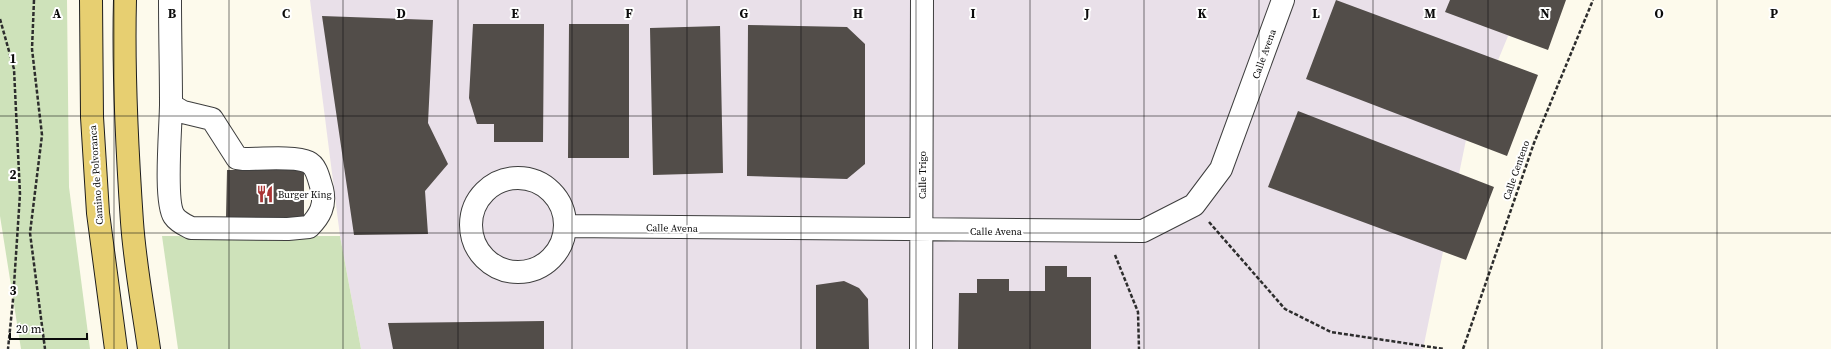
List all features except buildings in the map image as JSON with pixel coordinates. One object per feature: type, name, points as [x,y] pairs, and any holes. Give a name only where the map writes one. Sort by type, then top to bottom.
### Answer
[{"type":"main road","name":"Camino de Polvoranca","points":[[91,0],[92,117],[98,213],[116,349]]},
{"type":"main road","points":[[125,0],[126,86],[132,223],[141,301],[149,349]]},
{"type":"street","points":[[170,0],[170,201],[174,216],[181,223],[192,228],[288,229],[309,227],[319,216],[322,206],[323,192],[317,172],[310,162],[296,159],[237,158],[212,119],[183,112],[171,105]]},
{"type":"street","name":"Calle Trigo","points":[[921,349],[922,0]]},
{"type":"street","name":"Calle Avena","points":[[566,226],[922,230],[1105,230],[1142,232],[1194,205],[1222,169],[1283,0]]},
{"type":"street","points":[[518,178],[532,180],[546,187],[557,197],[563,211],[566,226],[563,242],[554,256],[542,267],[526,272],[510,272],[494,267],[482,256],[473,242],[471,227],[472,212],[479,198],[490,187],[503,180],[518,178]]},
{"type":"path","points":[[34,0],[32,49],[42,135],[30,234],[45,349]]},
{"type":"path","name":"Calle Centeno","points":[[1463,349],[1534,142],[1593,0]]},
{"type":"path","points":[[0,19],[14,69],[20,194],[14,300],[8,349]]},
{"type":"path","points":[[1194,205],[1285,309],[1331,332],[1444,349]]},
{"type":"path","points":[[1105,230],[1138,312],[1139,349]]},
{"type":"shaded area","points":[[310,0],[1523,0],[1467,135],[1423,349],[361,349],[340,236]]},
{"type":"green space","points":[[0,0],[67,0],[69,187],[90,349],[21,349],[0,216]]},
{"type":"green space","points":[[162,236],[340,236],[361,349],[178,349]]},
{"type":"place","name":"Burger King","points":[[265,194]]}]
